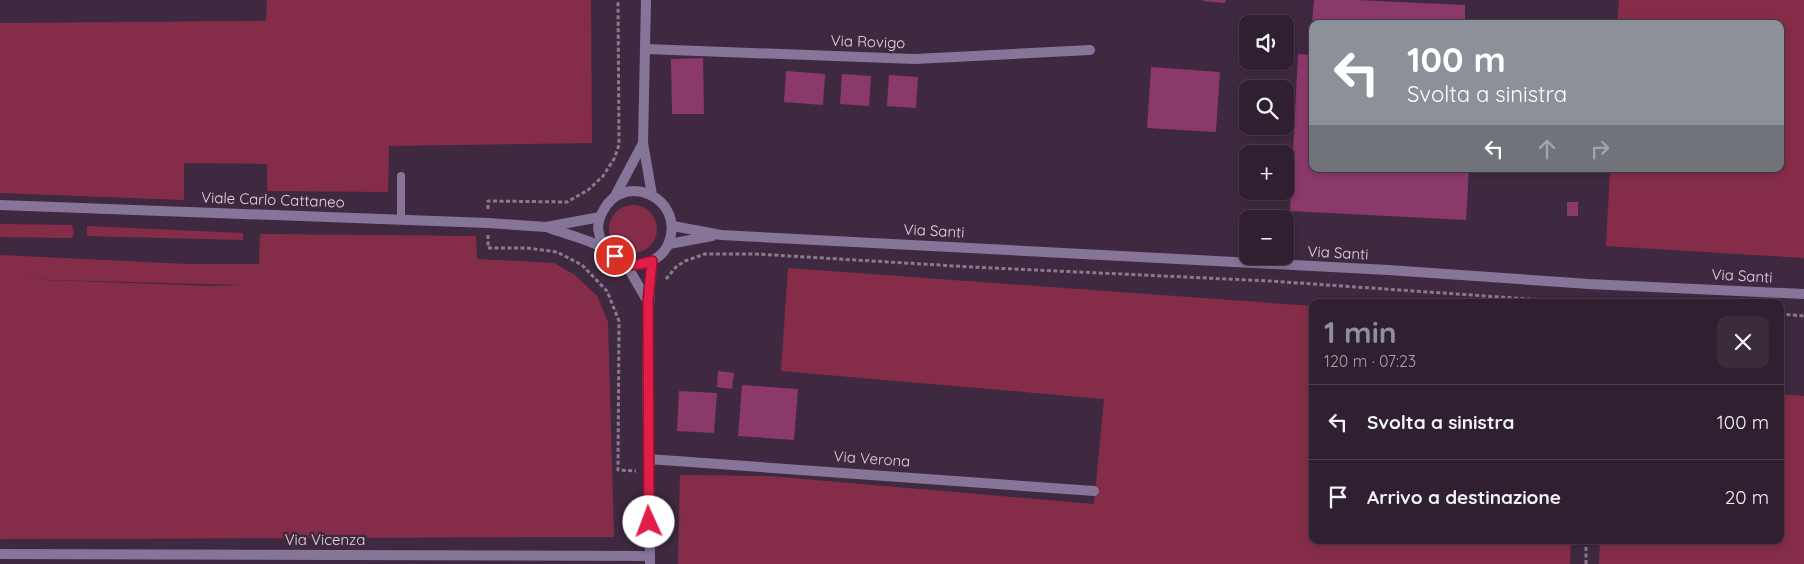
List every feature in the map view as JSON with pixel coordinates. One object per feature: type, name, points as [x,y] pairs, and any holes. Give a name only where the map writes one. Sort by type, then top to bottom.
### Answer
[{"type":"street","points":[[646,0],[643,143],[652,195]]},
{"type":"street","name":"Via Rovigo","points":[[646,49],[915,59],[1090,50]]},
{"type":"street","points":[[643,143],[615,196],[606,205],[600,217],[598,232],[604,248],[626,264],[648,302]]},
{"type":"street","points":[[615,196],[634,190],[652,195],[667,208],[672,226],[669,244],[662,254],[652,261],[639,265],[626,264]]},
{"type":"street","name":"Viale Carlo Cattaneo","points":[[0,205],[488,222],[546,227],[604,248]]},
{"type":"street","name":"Viale Carlo Cattaneo","points":[[546,227],[600,217]]},
{"type":"street","name":"Via Santi","points":[[672,226],[721,235],[1388,270],[1589,284],[1804,294]]},
{"type":"street","name":"Via Santi","points":[[669,244],[721,235]]},
{"type":"street","points":[[650,560],[648,302],[652,261]]},
{"type":"street","name":"Via Verona","points":[[648,459],[1094,491]]},
{"type":"street","name":"Via Vicenza","points":[[0,554],[650,560]]},
{"type":"lane","points":[[401,176],[401,220]]},
{"type":"path","points":[[618,0],[619,145],[614,159],[603,176],[588,190],[567,202],[488,201],[488,248],[527,248],[557,252],[582,265],[607,291],[619,321],[618,470],[648,471]]},
{"type":"path","points":[[664,282],[667,276],[685,261],[705,254],[726,253],[1270,281],[1529,299]]},
{"type":"path","points":[[1784,314],[1804,316]]},
{"type":"path","points":[[1586,544],[1586,564]]},
{"type":"shaded area","points":[[267,0],[591,0],[592,143],[389,146],[388,192],[267,191],[267,164],[184,163],[184,200],[0,193],[0,23],[266,21]]},
{"type":"shaded area","points":[[1619,0],[1804,0],[1804,258],[1606,246],[1610,172],[1784,172],[1784,20],[1617,20]]},
{"type":"shaded area","points":[[628,205],[638,205],[647,209],[653,215],[657,229],[653,243],[647,249],[638,253],[628,253],[619,249],[613,243],[609,234],[609,224],[613,215],[619,209]]},
{"type":"shaded area","points":[[0,224],[72,225],[74,233],[72,238],[0,237]]},
{"type":"shaded area","points":[[87,226],[243,233],[243,240],[87,236]]},
{"type":"shaded area","points":[[260,234],[476,236],[477,259],[554,263],[575,275],[597,296],[608,322],[614,537],[0,539],[0,255],[187,264],[259,264]],"holes":[[[16,279],[241,285],[214,286]]]},
{"type":"shaded area","points":[[788,268],[1309,306],[1309,544],[1571,544],[1570,564],[678,564],[680,475],[769,476],[1094,504],[1104,399],[781,371]]},
{"type":"shaded area","points":[[1784,394],[1804,396],[1804,564],[1599,564],[1600,544],[1784,544]]},
{"type":"building","points":[[1203,0],[1226,0],[1225,3]]},
{"type":"building","points":[[1314,0],[1465,5],[1465,20],[1312,20]]},
{"type":"building","points":[[1298,54],[1309,55],[1309,172],[1469,172],[1466,220],[1290,210],[1291,200],[1294,200],[1293,145]]},
{"type":"building","points":[[703,58],[704,114],[672,114],[671,59]]},
{"type":"building","points":[[1151,67],[1220,72],[1216,132],[1147,128]]},
{"type":"building","points":[[786,71],[825,74],[823,105],[784,102]]},
{"type":"building","points":[[842,74],[871,76],[869,106],[840,104]]},
{"type":"building","points":[[889,75],[918,77],[916,108],[887,106]]},
{"type":"building","points":[[1567,202],[1578,202],[1578,216],[1567,216]]},
{"type":"building","points":[[718,371],[734,373],[732,389],[717,387]]},
{"type":"building","points":[[742,385],[798,389],[794,440],[738,436]]},
{"type":"building","points":[[679,391],[717,393],[714,433],[677,431]]},
{"type":"route","points":[[615,256],[626,264],[639,265],[652,261],[648,302],[649,522]]}]
